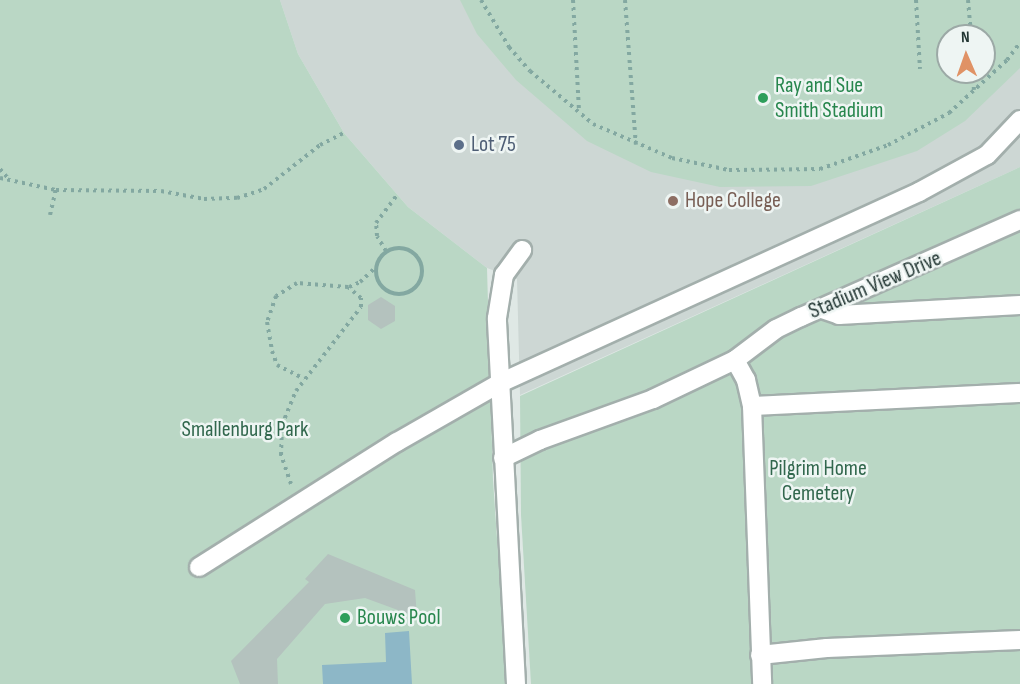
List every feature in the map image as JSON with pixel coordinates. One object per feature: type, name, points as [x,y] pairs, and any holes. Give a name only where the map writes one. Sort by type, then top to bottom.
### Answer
[{"type":"lane","points":[[199,567],[500,383],[919,192],[987,155],[1020,120]]},
{"type":"lane","name":"Stadium View Drive","points":[[503,458],[540,440],[653,399],[735,360],[776,329],[1020,220]]},
{"type":"lane","points":[[516,684],[497,318],[504,275],[522,250]]},
{"type":"lane","points":[[822,309],[839,315],[1020,305]]},
{"type":"lane","points":[[735,360],[746,380],[752,406],[762,684]]},
{"type":"lane","points":[[752,406],[1020,393]]},
{"type":"lane","points":[[760,655],[827,648],[1020,640]]},
{"type":"path","points":[[481,0],[509,47],[593,124],[636,145],[672,158],[729,170],[820,169],[888,145],[950,112],[1020,42]]},
{"type":"path","points":[[573,0],[579,112]]},
{"type":"path","points":[[625,0],[636,145]]},
{"type":"path","points":[[916,0],[920,69]]},
{"type":"path","points":[[968,0],[969,24]]},
{"type":"path","points":[[974,84],[974,90]]},
{"type":"path","points":[[0,178],[8,177],[56,190],[161,191],[204,199],[237,198],[264,189],[320,145],[344,133]]},
{"type":"path","points":[[0,169],[8,177]]},
{"type":"path","points":[[50,215],[56,190]]},
{"type":"path","points":[[386,251],[376,236],[376,223],[397,195]]},
{"type":"path","points":[[304,379],[277,364],[272,351],[267,322],[276,296],[283,289],[304,282],[348,287],[360,282],[376,267],[386,251],[401,248],[415,253],[422,266],[421,281],[411,292],[395,295],[381,287],[376,267]]},
{"type":"path","points":[[298,505],[280,439],[288,406],[304,379],[361,307],[361,298],[348,287]]},
{"type":"shaded area","name":"Hope College","points":[[280,0],[1020,0],[1020,167],[520,395],[517,279],[487,268],[408,207],[344,133],[298,54]]},
{"type":"green space","name":"Smallenburg Park","points":[[0,0],[280,0],[298,54],[344,133],[408,207],[487,268],[493,480],[507,684],[0,684]]},
{"type":"green space","name":"Ray and Sue Smith Stadium","points":[[460,0],[1020,0],[1020,68],[965,121],[917,151],[811,186],[720,187],[651,172],[587,141],[516,80],[477,34]]},
{"type":"green space","name":"Pilgrim Home Cemetery","points":[[1020,167],[1020,684],[531,684],[521,515],[520,396]]},
{"type":"water","points":[[409,631],[412,684],[323,684],[322,665],[386,662],[385,633]]},
{"type":"building","points":[[381,297],[395,306],[395,321],[381,329],[368,320],[368,305]]},
{"type":"building","points":[[328,554],[415,590],[417,617],[365,598],[325,604],[277,659],[278,684],[240,684],[231,661],[309,582],[305,579]]},
{"type":"place","name":"Ray and Sue Smith Stadium","points":[[763,98]]},
{"type":"place","name":"Lot 75","points":[[459,145]]},
{"type":"place","name":"Hope College","points":[[673,201]]},
{"type":"place","name":"Bouws Pool","points":[[345,618]]}]
